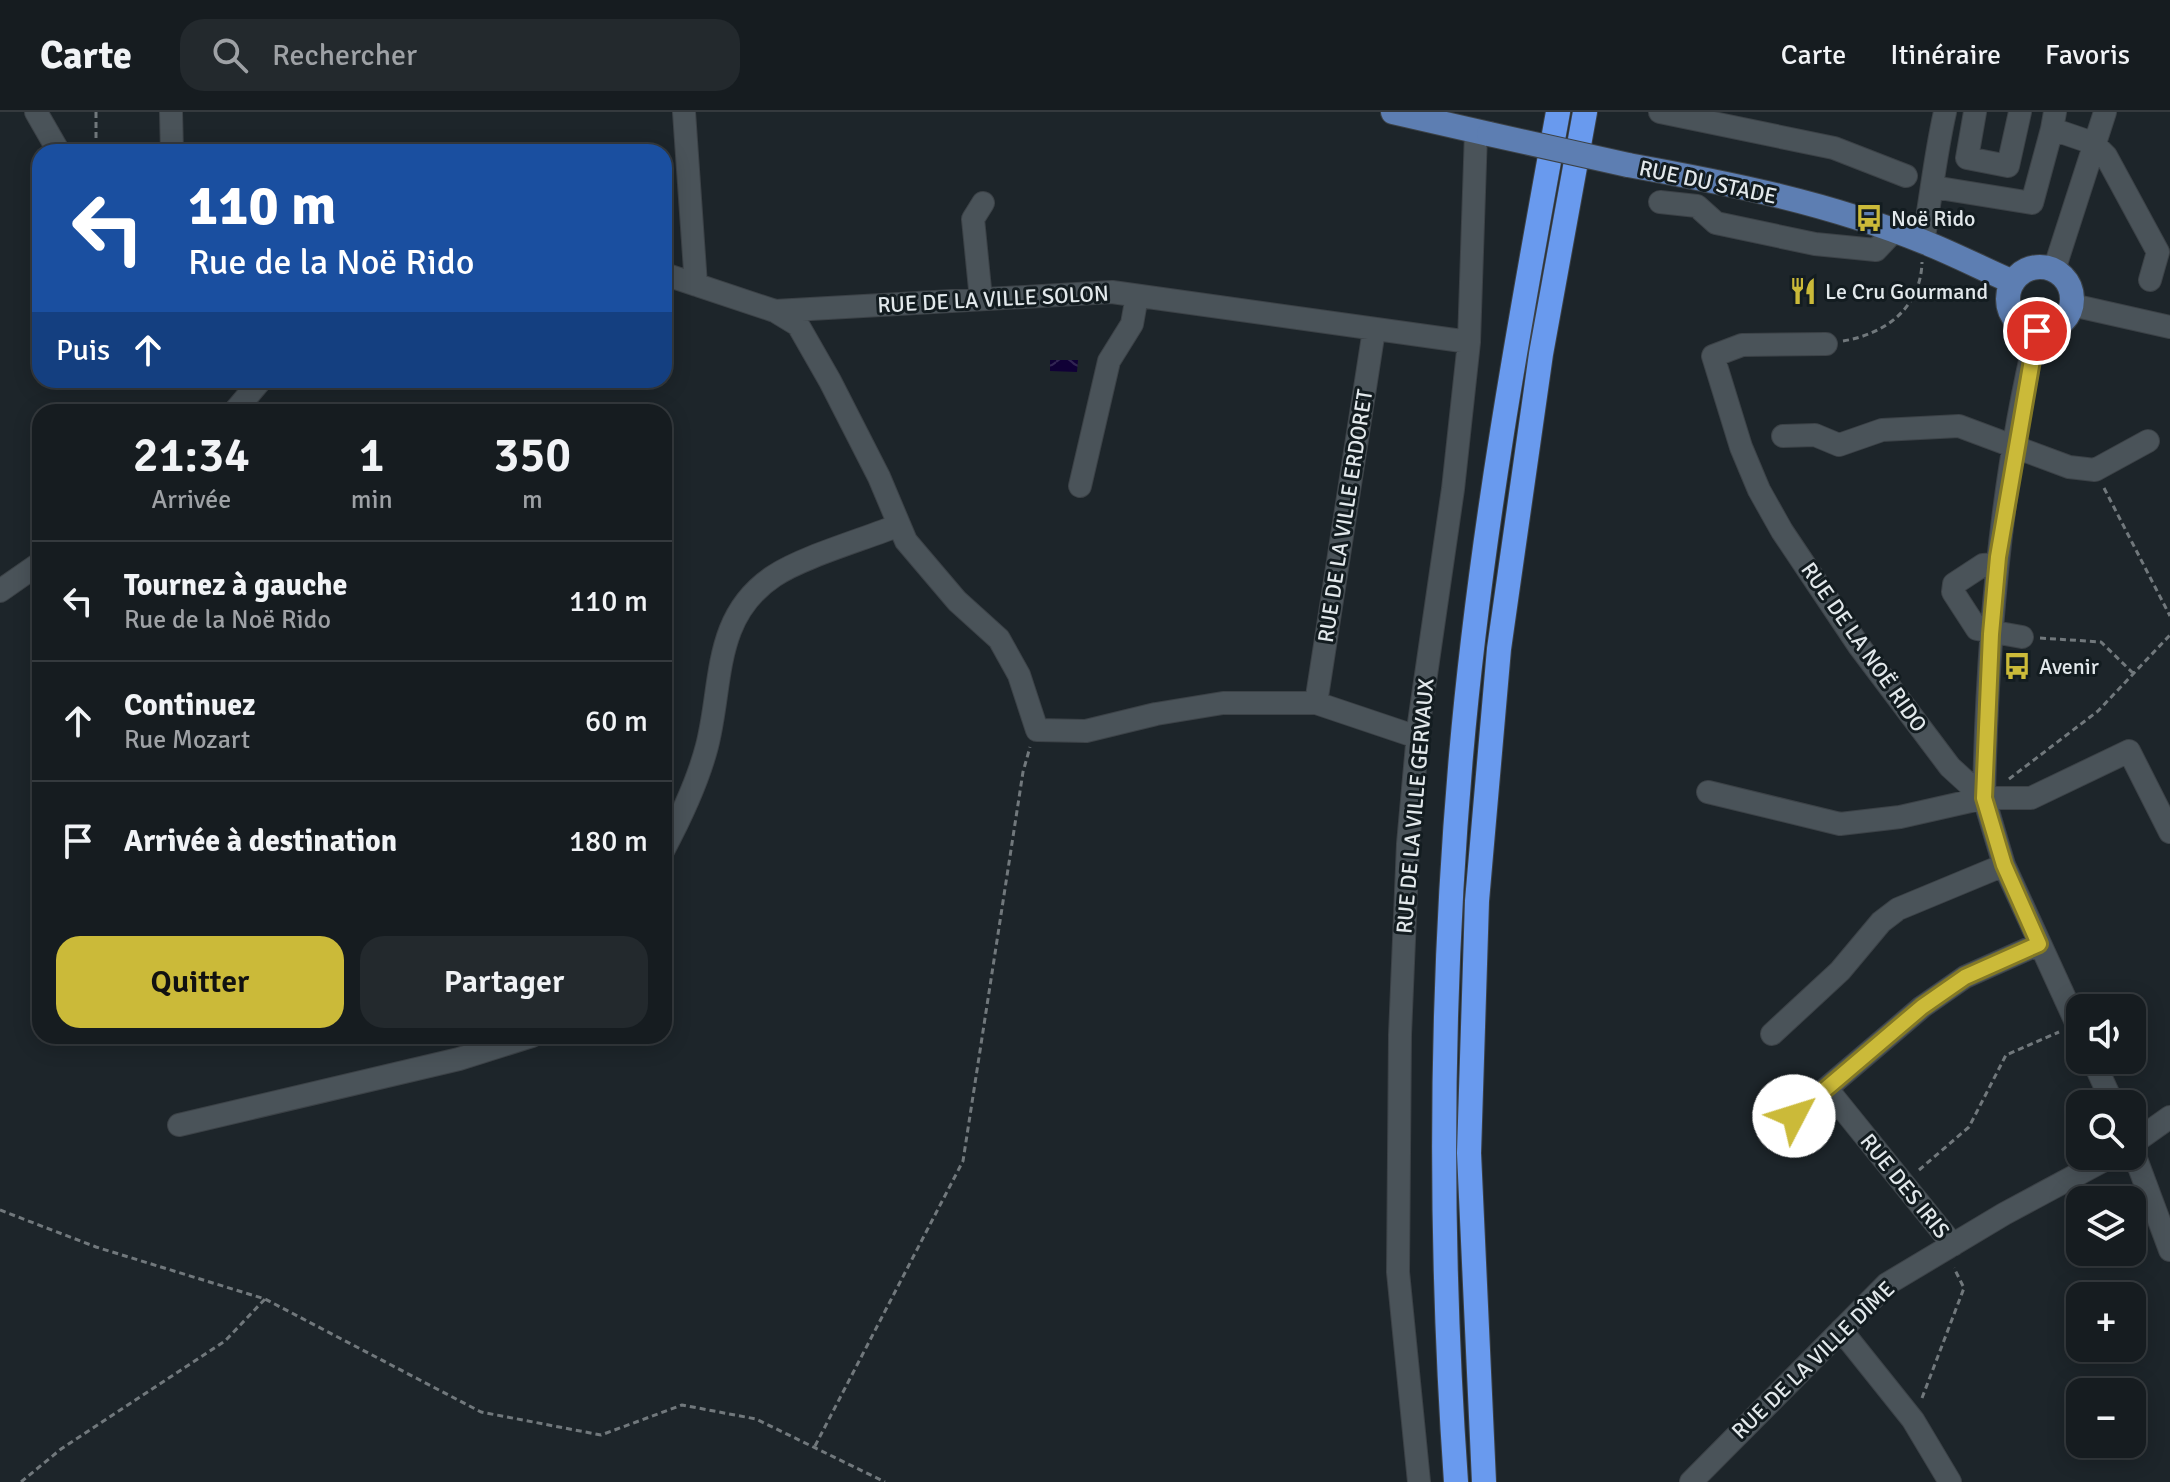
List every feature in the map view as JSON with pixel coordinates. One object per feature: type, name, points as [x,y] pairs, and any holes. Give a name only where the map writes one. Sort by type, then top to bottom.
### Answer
[{"type":"highway","points":[[1456,1482],[1446,1298],[1445,1096],[1461,755],[1498,455],[1558,112]]},
{"type":"highway","points":[[1484,1482],[1469,1153],[1479,872],[1497,664],[1515,530],[1541,354],[1585,112]]},
{"type":"main road","name":"RUE DU STADE","points":[[1393,112],[1628,165],[1741,186],[1815,205],[1923,242],[2013,282]]},
{"type":"main road","points":[[2045,267],[2054,270],[2069,284],[2072,305],[2055,327],[2037,331],[2027,328],[2012,313],[2009,292],[2013,282],[2026,270],[2045,267]]},
{"type":"street","points":[[36,112],[54,144]]},
{"type":"street","points":[[171,112],[172,144]]},
{"type":"street","points":[[684,112],[696,285]]},
{"type":"street","points":[[1660,112],[1834,148],[1906,176]]},
{"type":"street","points":[[1923,242],[1933,187],[1931,173],[1945,112]]},
{"type":"street","points":[[1975,112],[1967,158],[2008,166],[2020,112]]},
{"type":"street","points":[[2054,270],[2105,112]]},
{"type":"street","points":[[1933,187],[2032,203],[2053,120],[2093,143],[2106,156],[2158,252],[2150,280]]},
{"type":"street","name":"RUE DE LA VILLE GERVAUX","points":[[1419,1482],[1398,1272],[1400,1035],[1408,844],[1417,737],[1453,489],[1469,342],[1482,133]]},
{"type":"street","points":[[1660,202],[1697,206],[1716,223],[1815,244],[1876,250],[1893,232]]},
{"type":"street","points":[[981,299],[973,219],[983,203]]},
{"type":"street","name":"RUE DE LA VILLE SOLON","points":[[672,277],[775,311],[1112,292],[1469,342]]},
{"type":"street","points":[[1080,486],[1109,361],[1132,324],[1137,296]]},
{"type":"street","points":[[2072,305],[2170,327]]},
{"type":"street","points":[[775,311],[798,325],[844,406],[906,541],[957,601],[999,639],[1019,675],[1037,730],[1086,731],[1156,714],[1223,703],[1316,703],[1417,737]]},
{"type":"street","name":"RUE DE LA VILLE ERDORET","points":[[1316,703],[1374,330]]},
{"type":"street","points":[[2037,331],[1997,564],[1984,798],[2004,865],[2066,1001]]},
{"type":"street","name":"RUE DE LA NOË RIDO","points":[[1826,344],[1742,345],[1713,356],[1741,447],[1759,490],[1782,531],[1859,646],[1950,767],[1984,798]]},
{"type":"street","points":[[241,404],[254,388]]},
{"type":"street","points":[[1783,436],[1815,435],[1839,445],[1882,430],[1959,426],[2069,467],[2095,470],[2148,441]]},
{"type":"street","points":[[672,830],[707,747],[721,651],[732,622],[748,597],[775,575],[899,525]]},
{"type":"street","points":[[1997,564],[1983,565],[1954,584],[1953,592],[1977,629],[1991,634],[2022,637]]},
{"type":"street","points":[[0,591],[32,569]]},
{"type":"street","points":[[1708,792],[1840,824],[1900,817],[1984,798],[2031,798],[2129,751],[2170,832]]},
{"type":"street","points":[[1772,1034],[1840,971],[1881,922],[1898,909],[2004,865]]},
{"type":"street","points":[[1794,1116],[1922,1007],[1965,977],[2039,944]]},
{"type":"street","points":[[179,1125],[459,1059],[507,1044]]},
{"type":"street","name":"RUE DES IRIS","points":[[1827,1089],[1904,1182],[1948,1248]]},
{"type":"street","points":[[2146,1135],[2170,1117]]},
{"type":"street","name":"RUE DE LA VILLE DÎME","points":[[1691,1482],[1887,1284],[2087,1170]]},
{"type":"street","points":[[2141,1170],[2170,1250]]},
{"type":"street","points":[[1841,1330],[1913,1420],[1950,1482]]},
{"type":"path","points":[[96,112],[96,144]]},
{"type":"path","points":[[1826,344],[1866,337],[1897,318],[1922,285],[1923,242]]},
{"type":"path","points":[[2095,470],[2170,616]]},
{"type":"path","points":[[1984,798],[2098,711],[2170,635]]},
{"type":"path","points":[[2022,637],[2101,642],[2135,675]]},
{"type":"path","points":[[815,1446],[963,1161],[1023,772],[1037,730]]},
{"type":"path","points":[[1904,1182],[1969,1127],[2006,1055],[2066,1032]]},
{"type":"path","points":[[0,1210],[96,1247],[228,1285],[265,1299],[481,1412],[601,1435],[682,1405],[756,1419],[885,1482]]},
{"type":"path","points":[[1913,1420],[1964,1288],[1948,1248]]},
{"type":"path","points":[[21,1482],[61,1449],[225,1341],[265,1299]]},
{"type":"water","points":[[1050,360],[1078,360],[1077,372],[1050,371]]},
{"type":"place","name":"Noë Rido","points":[[1869,218]]},
{"type":"place","name":"Le Cru Gourmand","points":[[1803,291]]},
{"type":"place","name":"Avenir","points":[[2017,666]]},
{"type":"route","points":[[1794,1116],[1922,1007],[1965,977],[2039,944],[2004,865],[1984,798],[1991,634],[1998,557],[2037,331]]}]
